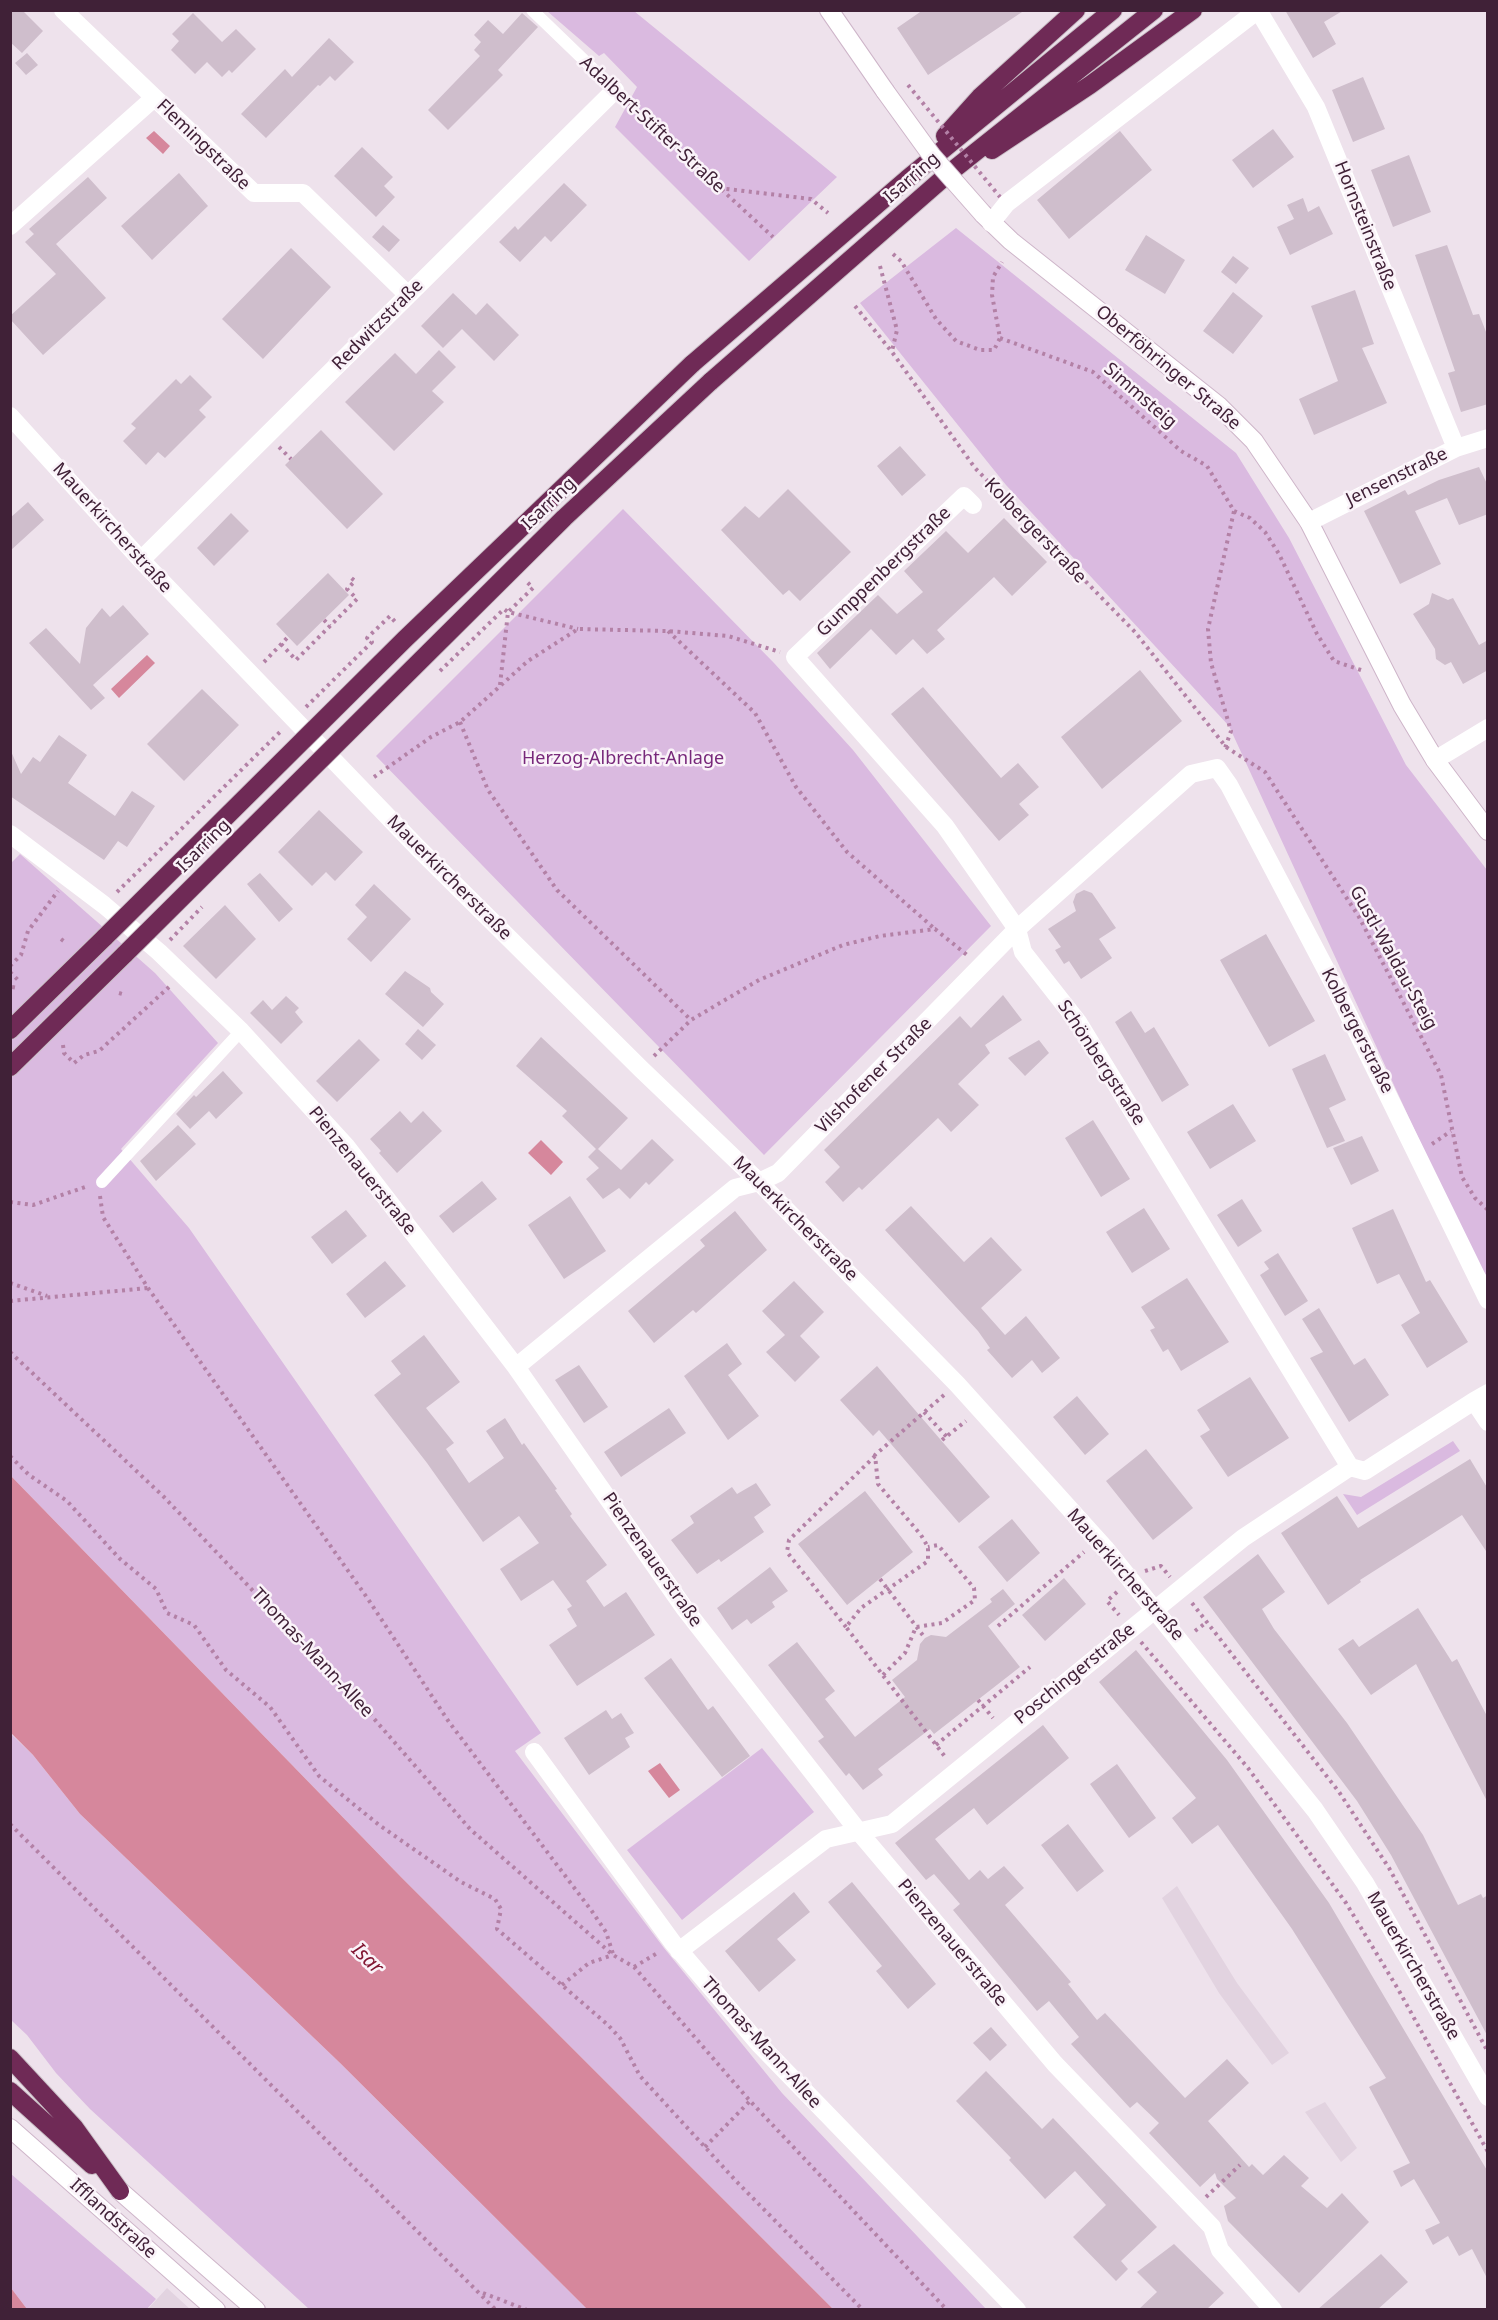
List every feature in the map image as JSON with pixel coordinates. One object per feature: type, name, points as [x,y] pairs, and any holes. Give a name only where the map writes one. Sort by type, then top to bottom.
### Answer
[{"type":"highway","points":[[907,179],[980,96],[1076,10]]},
{"type":"highway","name":"Isarring","points":[[10,1030],[398,647],[692,364],[907,179],[1113,10]]},
{"type":"highway","name":"Isarring","points":[[10,1067],[564,518],[710,382],[948,174],[1154,10]]},
{"type":"highway","points":[[948,174],[1013,138],[1192,10]]},
{"type":"highway","points":[[10,2058],[74,2127],[120,2191]]},
{"type":"highway","points":[[10,2091],[120,2191]]},
{"type":"street","name":"Flemingstraße","points":[[63,10],[254,193],[303,193],[408,295]]},
{"type":"street","name":"Oberföhringer Straße","points":[[829,10],[932,156],[987,218],[1030,257],[1219,406],[1254,441],[1309,522],[1370,646],[1435,760],[1488,831]]},
{"type":"street","name":"Hornsteinstraße","points":[[987,218],[1258,10],[1316,107],[1456,448]]},
{"type":"street","name":"Redwitzstraße","points":[[141,560],[615,90]]},
{"type":"street","points":[[10,226],[154,98]]},
{"type":"street","name":"Mauerkircherstraße","points":[[10,417],[141,560],[293,719],[641,1069],[759,1182],[965,1392],[1105,1548],[1315,1810],[1346,1855],[1455,2037],[1488,2097]]},
{"type":"street","name":"Jensenstraße","points":[[1309,522],[1456,448],[1488,438]]},
{"type":"street","name":"Gumppenbergstraße","points":[[795,657],[964,496],[973,505]]},
{"type":"street","name":"Schönbergstraße","points":[[795,657],[945,826],[1017,929],[1023,952],[1078,1022],[1350,1467]]},
{"type":"street","points":[[1435,760],[1488,728]]},
{"type":"street","name":"Vilshofener Straße","points":[[516,1367],[735,1188],[759,1182],[778,1173],[1017,929],[1191,774],[1217,768]]},
{"type":"street","name":"Kolbergerstraße","points":[[1217,768],[1229,785],[1333,983],[1488,1300]]},
{"type":"street","name":"Pienzenauerstraße","points":[[10,834],[104,905],[188,978],[241,1031],[346,1146],[516,1367],[685,1609],[859,1832],[1055,2064],[1212,2227],[1220,2250],[1273,2310]]},
{"type":"street","points":[[1481,1397],[1488,1422]]},
{"type":"street","name":"Poschingerstraße","points":[[676,1947],[826,1839],[892,1824],[1243,1538],[1350,1467],[1365,1471],[1481,1397]]},
{"type":"street","name":"Thomas-Mann-Allee","points":[[534,1752],[676,1947],[773,2060],[1017,2310]]},
{"type":"street","name":"Ifflandstraße","points":[[10,2128],[216,2310]]},
{"type":"street","name":"Ifflandstraße","points":[[120,2191],[256,2310]]},
{"type":"lane","name":"Adalbert-Stifter-Straße","points":[[532,10],[615,90]]},
{"type":"lane","points":[[102,1182],[241,1031]]},
{"type":"path","points":[[908,85],[1000,197]]},
{"type":"path","name":"Adalbert-Stifter-Straße","points":[[615,90],[773,237]]},
{"type":"path","points":[[718,188],[811,199],[828,213]]},
{"type":"path","points":[[893,254],[901,261],[936,319],[957,341],[980,350],[994,350],[1000,338],[992,295],[993,277],[1002,262]]},
{"type":"path","points":[[880,266],[897,330],[891,352]]},
{"type":"path","name":"Kolbergerstraße","points":[[855,306],[975,468],[1135,632],[1226,747]]},
{"type":"path","name":"Simmsteig","points":[[1000,338],[1093,372],[1181,450],[1207,466],[1234,511],[1250,518],[1265,532],[1279,554],[1317,634],[1334,661],[1361,670]]},
{"type":"path","points":[[1217,768],[1231,731],[1211,663],[1208,629],[1234,511]]},
{"type":"path","points":[[288,637],[281,644],[296,660],[357,599],[346,589],[355,581],[350,577]]},
{"type":"path","points":[[500,685],[508,612],[533,588],[526,581]]},
{"type":"path","points":[[432,678],[504,609],[508,612],[578,629],[668,631],[728,636],[795,657]]},
{"type":"path","points":[[104,905],[372,642],[367,638],[386,619],[390,616],[398,624]]},
{"type":"path","points":[[324,620],[330,626]]},
{"type":"path","points":[[360,787],[431,737],[460,722],[528,660],[578,629]]},
{"type":"path","points":[[668,631],[755,713],[796,787],[848,852],[982,967]]},
{"type":"path","points":[[460,722],[488,790],[557,890],[691,1020]]},
{"type":"path","name":"Gustl-Waldau-Steig","points":[[1226,747],[1264,772],[1359,917],[1441,1075],[1462,1177],[1475,1198],[1488,1210]]},
{"type":"path","points":[[10,966],[21,955],[28,931],[61,887],[56,882],[63,873]]},
{"type":"path","points":[[641,1069],[691,1020],[759,980],[843,945],[880,936],[935,929]]},
{"type":"path","points":[[10,972],[18,980]]},
{"type":"path","points":[[63,1045],[64,1053],[74,1063],[84,1055],[99,1051],[170,986],[175,992],[188,978]]},
{"type":"path","points":[[12,987],[18,988]]},
{"type":"path","points":[[120,993],[126,994]]},
{"type":"path","points":[[1418,1153],[1451,1131]]},
{"type":"path","points":[[10,1202],[33,1204],[102,1182],[99,1203],[103,1217],[148,1288],[368,1599],[449,1722],[606,1932],[613,1955],[589,1963],[562,1984]]},
{"type":"path","points":[[10,1283],[51,1298]]},
{"type":"path","points":[[10,1301],[148,1288]]},
{"type":"path","name":"Thomas-Mann-Allee","points":[[10,1352],[164,1497],[369,1713],[470,1829],[613,1955],[634,1967],[750,2101],[947,2310]]},
{"type":"path","points":[[932,1405],[875,1455],[789,1540],[786,1552],[956,1771]]},
{"type":"path","points":[[924,1412],[944,1438],[953,1430]]},
{"type":"path","points":[[846,1628],[861,1608],[928,1561],[928,1547],[921,1535],[878,1484],[875,1455]]},
{"type":"path","points":[[10,1456],[29,1475],[67,1501],[119,1558],[156,1589],[167,1613],[194,1624],[226,1670],[270,1707],[319,1776],[398,1838],[461,1881],[495,1899],[501,1909],[497,1929],[608,2025],[620,2038],[640,2076],[705,2147],[863,2310]]},
{"type":"path","points":[[916,1627],[942,1623],[975,1600],[974,1588],[938,1545],[928,1547]]},
{"type":"path","points":[[998,1626],[1069,1564]]},
{"type":"path","points":[[880,1579],[925,1638]]},
{"type":"path","points":[[1119,1590],[1107,1600],[1248,1768],[1346,1903],[1398,1989],[1488,2152]]},
{"type":"path","points":[[883,1676],[905,1653],[916,1627]]},
{"type":"path","points":[[936,1744],[1030,1667]]},
{"type":"path","points":[[978,1700],[987,1711]]},
{"type":"path","points":[[10,1824],[446,2260],[482,2293],[496,2310]]},
{"type":"path","points":[[634,1967],[676,1947]]},
{"type":"path","points":[[705,2147],[750,2101]]},
{"type":"path","points":[[1195,2208],[1240,2165]]},
{"type":"path","points":[[482,2293],[527,2310]]},
{"type":"shaded area","points":[[1177,1886],[1237,1983],[1289,2053],[1272,2065],[1219,1993],[1162,1898]]},
{"type":"shaded area","points":[[1325,2102],[1357,2148],[1341,2162],[1305,2112]]},
{"type":"shaded area","points":[[167,2288],[190,2309],[147,2310]]},
{"type":"green space","points":[[547,11],[634,11],[837,177],[749,261],[615,127],[637,87],[604,53],[599,56]]},
{"type":"green space","points":[[956,228],[1236,453],[1289,538],[1406,765],[1487,870],[1487,1276],[1479,1266],[1427,1157],[1229,726],[1006,485],[860,303]]},
{"type":"green space","name":"Herzog-Albrecht-Anlage","points":[[623,509],[774,663],[853,750],[991,926],[764,1155],[376,756]]},
{"type":"green space","points":[[20,854],[155,973],[218,1043],[121,1149],[189,1228],[541,1733],[515,1751],[664,1948],[782,2093],[986,2309],[833,2309],[401,1877],[11,1476],[10,864]]},
{"type":"green space","points":[[1453,1441],[1460,1451],[1357,1515],[1343,1494],[1361,1497]]},
{"type":"green space","points":[[10,1733],[33,1755],[80,1814],[339,2062],[587,2309],[309,2309],[90,2109],[56,2073],[27,2035],[11,2020]]},
{"type":"green space","points":[[762,1748],[814,1812],[682,1920],[627,1850]]},
{"type":"green space","points":[[11,2174],[156,2299],[147,2309],[27,2309],[11,2288]]},
{"type":"water","points":[[154,131],[170,146],[163,154],[146,138]]},
{"type":"water","points":[[147,655],[155,663],[119,698],[111,689]]},
{"type":"water","points":[[541,1140],[563,1162],[551,1175],[528,1153]]},
{"type":"water","name":"Isar","points":[[11,1476],[401,1877],[833,2309],[587,2309],[339,2062],[80,1814],[33,1755],[11,1733]]},
{"type":"water","points":[[660,1763],[680,1790],[669,1798],[648,1771]]},
{"type":"water","points":[[11,2288],[27,2309],[11,2309]]},
{"type":"building","points":[[10,10],[22,10],[43,31],[22,53],[10,42]]},
{"type":"building","points":[[923,10],[1025,10],[928,75],[897,28]]},
{"type":"building","points":[[1285,10],[1344,10],[1324,22],[1336,44],[1313,58]]},
{"type":"building","points":[[193,13],[222,42],[236,29],[256,49],[232,73],[229,70],[222,77],[207,62],[195,74],[171,50],[179,41],[172,34]]},
{"type":"building","points":[[522,13],[538,27],[498,70],[503,75],[448,130],[428,110],[480,56],[474,50],[481,42],[474,35],[488,20],[503,34]]},
{"type":"building","points":[[329,38],[354,62],[335,81],[330,76],[320,86],[318,85],[266,138],[241,114],[285,69],[292,77]]},
{"type":"building","points":[[27,53],[38,65],[26,75],[15,63]]},
{"type":"building","points":[[1363,77],[1385,129],[1353,142],[1332,90]]},
{"type":"building","points":[[1273,129],[1294,157],[1253,188],[1232,160]]},
{"type":"building","points":[[1120,131],[1152,170],[1069,239],[1037,200]]},
{"type":"building","points":[[362,147],[393,177],[384,186],[395,197],[376,217],[334,176]]},
{"type":"building","points":[[1409,155],[1431,212],[1393,227],[1371,170]]},
{"type":"building","points":[[179,173],[208,206],[152,260],[121,226]]},
{"type":"building","points":[[88,177],[107,198],[56,244],[106,298],[43,355],[10,319],[10,316],[56,274],[25,242],[34,234],[29,229]]},
{"type":"building","points":[[564,183],[587,205],[551,242],[545,236],[520,262],[499,242],[515,226],[518,230]]},
{"type":"building","points":[[1303,198],[1308,212],[1319,206],[1333,234],[1290,255],[1277,227],[1294,219],[1287,205]]},
{"type":"building","points":[[383,225],[400,240],[389,252],[372,237]]},
{"type":"building","points":[[1146,235],[1185,260],[1165,294],[1125,270]]},
{"type":"building","points":[[1447,245],[1473,315],[1479,314],[1488,337],[1488,404],[1461,412],[1448,373],[1455,371],[1415,255]]},
{"type":"building","points":[[291,248],[331,287],[263,359],[222,319]]},
{"type":"building","points":[[1233,256],[1249,268],[1236,284],[1221,272]]},
{"type":"building","points":[[1355,290],[1374,344],[1362,348],[1387,403],[1314,435],[1299,399],[1338,381],[1311,306]]},
{"type":"building","points":[[1233,292],[1263,316],[1233,354],[1203,331]]},
{"type":"building","points":[[453,293],[476,315],[487,303],[519,335],[494,361],[462,329],[443,348],[421,326]]},
{"type":"building","points":[[439,350],[456,367],[432,391],[444,402],[394,451],[345,402],[395,353],[416,374]]},
{"type":"building","points":[[190,375],[212,397],[199,410],[206,417],[165,458],[158,452],[146,465],[123,441],[136,428],[131,424],[176,379],[181,384]]},
{"type":"building","points":[[321,430],[383,494],[347,529],[285,465]]},
{"type":"building","points":[[900,446],[926,475],[902,496],[877,466]]},
{"type":"building","points":[[1479,467],[1488,486],[1488,514],[1459,525],[1447,498],[1415,511],[1441,564],[1400,584],[1364,511],[1405,490],[1408,495],[1439,480]]},
{"type":"building","points":[[788,489],[851,552],[800,601],[789,590],[783,595],[721,530],[745,506],[759,518]]},
{"type":"building","points":[[28,502],[44,520],[10,551],[10,518]]},
{"type":"building","points":[[231,513],[249,531],[214,566],[197,548]]},
{"type":"building","points":[[1004,518],[1047,562],[1012,596],[994,577],[937,630],[945,639],[927,654],[913,639],[896,655],[871,629],[830,669],[817,653],[878,595],[897,614],[923,592],[904,571],[946,531],[968,553]]},
{"type":"building","points":[[328,573],[349,595],[297,646],[276,624]]},
{"type":"building","points":[[1432,593],[1448,600],[1453,598],[1479,645],[1488,640],[1488,670],[1463,684],[1451,662],[1445,665],[1436,659],[1435,649],[1413,614],[1429,604]]},
{"type":"building","points":[[123,605],[149,634],[93,685],[105,698],[91,710],[29,643],[46,628],[80,664],[86,628],[102,608],[110,617]]},
{"type":"building","points":[[1140,670],[1182,721],[1102,789],[1061,737]]},
{"type":"building","points":[[923,687],[1001,778],[1018,763],[1039,787],[1019,804],[1029,815],[999,841],[891,714]]},
{"type":"building","points":[[202,689],[239,725],[184,781],[147,744]]},
{"type":"building","points":[[59,735],[87,755],[68,783],[115,816],[132,791],[155,806],[127,847],[118,841],[104,860],[10,796],[10,749],[21,774],[33,757],[40,762]]},
{"type":"building","points":[[319,810],[363,852],[335,881],[326,872],[312,886],[278,852]]},
{"type":"building","points":[[260,873],[293,909],[279,922],[247,884]]},
{"type":"building","points":[[374,884],[411,919],[371,962],[347,939],[367,917],[355,905]]},
{"type":"building","points":[[1084,890],[1092,893],[1116,928],[1099,939],[1112,958],[1081,979],[1069,961],[1064,964],[1055,950],[1061,947],[1048,929],[1076,911],[1073,902],[1076,894]]},
{"type":"building","points":[[225,905],[256,939],[216,979],[183,946]]},
{"type":"building","points":[[1266,934],[1315,1021],[1269,1047],[1220,960]]},
{"type":"building","points":[[405,971],[430,988],[431,992],[444,1004],[423,1027],[385,994]]},
{"type":"building","points":[[1003,995],[1022,1020],[985,1045],[990,1053],[958,1084],[979,1105],[951,1132],[938,1118],[862,1190],[859,1187],[843,1202],[825,1182],[840,1167],[824,1150],[960,1016],[971,1028]]},
{"type":"building","points":[[286,996],[299,1008],[295,1012],[303,1022],[281,1044],[250,1013],[263,1000],[272,1010]]},
{"type":"building","points":[[1131,1011],[1145,1033],[1154,1027],[1189,1085],[1162,1102],[1115,1022]]},
{"type":"building","points":[[418,1029],[436,1045],[422,1060],[405,1044]]},
{"type":"building","points":[[541,1037],[628,1118],[598,1149],[621,1170],[652,1139],[674,1160],[649,1185],[646,1182],[630,1199],[619,1188],[603,1199],[586,1179],[599,1168],[588,1157],[596,1149],[562,1116],[567,1111],[516,1066]]},
{"type":"building","points":[[359,1039],[380,1060],[337,1102],[316,1081]]},
{"type":"building","points":[[1039,1040],[1049,1053],[1025,1076],[1008,1058]]},
{"type":"building","points":[[1325,1054],[1346,1100],[1329,1108],[1345,1141],[1327,1148],[1292,1069]]},
{"type":"building","points":[[223,1071],[243,1093],[216,1119],[209,1111],[190,1129],[176,1114],[194,1095],[196,1097]]},
{"type":"building","points":[[1233,1104],[1256,1141],[1210,1169],[1187,1132]]},
{"type":"building","points":[[400,1111],[411,1123],[423,1111],[442,1131],[397,1173],[370,1139]]},
{"type":"building","points":[[1093,1120],[1130,1179],[1101,1197],[1065,1138]]},
{"type":"building","points":[[178,1125],[196,1144],[156,1181],[140,1161]]},
{"type":"building","points":[[1362,1136],[1379,1171],[1351,1185],[1333,1148]]},
{"type":"building","points":[[482,1181],[497,1199],[453,1233],[439,1216]]},
{"type":"building","points":[[570,1196],[606,1251],[564,1279],[528,1225]]},
{"type":"building","points":[[1242,1199],[1262,1231],[1238,1247],[1217,1215]]},
{"type":"building","points":[[911,1206],[964,1262],[991,1237],[1022,1270],[981,1308],[1005,1335],[1026,1316],[1060,1358],[1042,1373],[1032,1360],[1012,1378],[987,1350],[990,1348],[978,1331],[885,1230]]},
{"type":"building","points":[[1144,1208],[1170,1249],[1132,1273],[1106,1232]]},
{"type":"building","points":[[1393,1209],[1426,1282],[1430,1280],[1468,1342],[1427,1368],[1401,1325],[1420,1313],[1399,1274],[1377,1284],[1352,1228]]},
{"type":"building","points":[[346,1210],[367,1236],[332,1264],[311,1237]]},
{"type":"building","points":[[735,1211],[767,1250],[696,1313],[693,1310],[654,1343],[628,1311],[705,1246],[700,1240]]},
{"type":"building","points":[[1278,1253],[1308,1301],[1285,1316],[1260,1275],[1269,1269],[1264,1262]]},
{"type":"building","points":[[385,1261],[406,1286],[365,1318],[346,1294]]},
{"type":"building","points":[[1187,1278],[1229,1342],[1181,1371],[1168,1349],[1163,1352],[1150,1330],[1155,1328],[1141,1307]]},
{"type":"building","points":[[794,1281],[824,1312],[800,1336],[820,1357],[795,1382],[766,1352],[785,1335],[762,1311]]},
{"type":"building","points":[[1319,1308],[1354,1365],[1365,1358],[1389,1395],[1349,1422],[1310,1358],[1323,1352],[1302,1319]]},
{"type":"building","points":[[424,1335],[460,1382],[426,1408],[454,1443],[446,1449],[469,1483],[504,1458],[486,1431],[505,1418],[522,1445],[524,1443],[557,1489],[555,1490],[572,1514],[570,1516],[607,1565],[586,1581],[604,1607],[626,1592],[655,1635],[577,1686],[549,1645],[577,1626],[567,1609],[572,1606],[553,1580],[521,1601],[500,1569],[539,1543],[519,1516],[483,1542],[427,1463],[374,1395],[401,1374],[391,1361]]},
{"type":"building","points":[[727,1343],[742,1364],[728,1375],[759,1416],[728,1440],[684,1376]]},
{"type":"building","points":[[579,1365],[608,1407],[584,1423],[555,1380]]},
{"type":"building","points":[[877,1366],[990,1497],[959,1523],[879,1430],[873,1436],[840,1400]]},
{"type":"building","points":[[1250,1377],[1289,1438],[1228,1477],[1200,1436],[1210,1430],[1197,1410]]},
{"type":"building","points":[[1077,1396],[1109,1434],[1085,1455],[1053,1417]]},
{"type":"building","points":[[669,1408],[686,1433],[621,1477],[604,1452]]},
{"type":"building","points":[[1146,1449],[1193,1508],[1153,1540],[1106,1481]]},
{"type":"building","points":[[1470,1459],[1488,1489],[1488,1554],[1462,1515],[1360,1580],[1361,1582],[1328,1605],[1281,1533],[1337,1496],[1358,1528]]},
{"type":"building","points":[[756,1483],[771,1505],[754,1517],[764,1532],[721,1562],[719,1559],[697,1574],[671,1540],[694,1523],[690,1516],[732,1487],[737,1494]]},
{"type":"building","points":[[865,1491],[913,1552],[847,1605],[798,1544]]},
{"type":"building","points":[[1012,1519],[1040,1553],[1007,1582],[978,1547]]},
{"type":"building","points":[[1258,1554],[1285,1592],[1262,1609],[1274,1629],[1347,1723],[1423,1835],[1458,1905],[1481,1894],[1483,1898],[1488,1895],[1488,2037],[1391,1855],[1357,1801],[1203,1597]]},
{"type":"building","points":[[770,1567],[788,1591],[772,1602],[775,1607],[751,1624],[747,1619],[732,1630],[717,1608]]},
{"type":"building","points":[[1064,1578],[1086,1604],[1045,1641],[1022,1615]]},
{"type":"building","points":[[1003,1589],[1015,1604],[988,1626],[1020,1667],[934,1734],[930,1729],[878,1769],[883,1775],[863,1790],[849,1773],[846,1776],[818,1741],[824,1737],[768,1665],[797,1642],[835,1691],[825,1699],[855,1737],[905,1697],[892,1680],[917,1660],[920,1644],[925,1638],[931,1635],[946,1637],[992,1602],[990,1599]]},
{"type":"building","points":[[1418,1608],[1452,1662],[1457,1659],[1488,1718],[1488,1803],[1416,1664],[1371,1695],[1338,1649],[1353,1639],[1359,1647]]},
{"type":"building","points":[[1136,1650],[1227,1760],[1329,1903],[1488,2172],[1488,2280],[1472,2249],[1459,2256],[1448,2236],[1433,2245],[1425,2230],[1440,2223],[1414,2179],[1401,2187],[1393,2171],[1410,2163],[1369,2087],[1386,2078],[1292,1929],[1218,1825],[1192,1844],[1172,1818],[1196,1798],[1099,1682]]},
{"type":"building","points":[[671,1658],[708,1710],[713,1706],[750,1756],[722,1777],[644,1678]]},
{"type":"building","points":[[606,1710],[612,1719],[621,1713],[634,1733],[625,1738],[630,1747],[589,1775],[564,1738]]},
{"type":"building","points":[[1043,1725],[1069,1758],[987,1825],[974,1808],[935,1839],[969,1880],[980,1870],[988,1879],[1004,1866],[1024,1888],[1005,1905],[1071,1982],[1068,1984],[1097,2020],[1105,2013],[1185,2098],[1227,2059],[1249,2083],[1208,2121],[1249,2167],[1252,2164],[1263,2175],[1284,2155],[1309,2178],[1301,2186],[1327,2208],[1342,2193],[1369,2222],[1299,2293],[1228,2221],[1224,2206],[1236,2198],[1217,2179],[1215,2173],[1200,2187],[1149,2133],[1159,2123],[1137,2102],[1130,2108],[1071,2044],[1079,2037],[1049,2001],[1037,2011],[953,1910],[960,1904],[934,1874],[926,1880],[895,1843]]},
{"type":"building","points":[[1117,1764],[1156,1818],[1129,1838],[1090,1784]]},
{"type":"building","points":[[1068,1824],[1104,1871],[1077,1892],[1041,1845]]},
{"type":"building","points":[[852,1882],[936,1984],[908,2009],[876,1971],[882,1966],[828,1902]]},
{"type":"building","points":[[794,1892],[810,1912],[777,1939],[796,1960],[759,1992],[725,1951]]},
{"type":"building","points":[[991,2027],[1007,2045],[990,2061],[973,2043]]},
{"type":"building","points":[[986,2071],[1042,2129],[1053,2118],[1157,2227],[1121,2261],[1128,2269],[1116,2281],[1073,2237],[1106,2205],[1075,2171],[1045,2199],[1009,2160],[1011,2158],[956,2101]]},
{"type":"building","points":[[1174,2244],[1224,2293],[1206,2310],[1138,2310],[1157,2292],[1137,2272]]},
{"type":"building","points":[[1381,2254],[1408,2282],[1377,2310],[1317,2310]]}]
